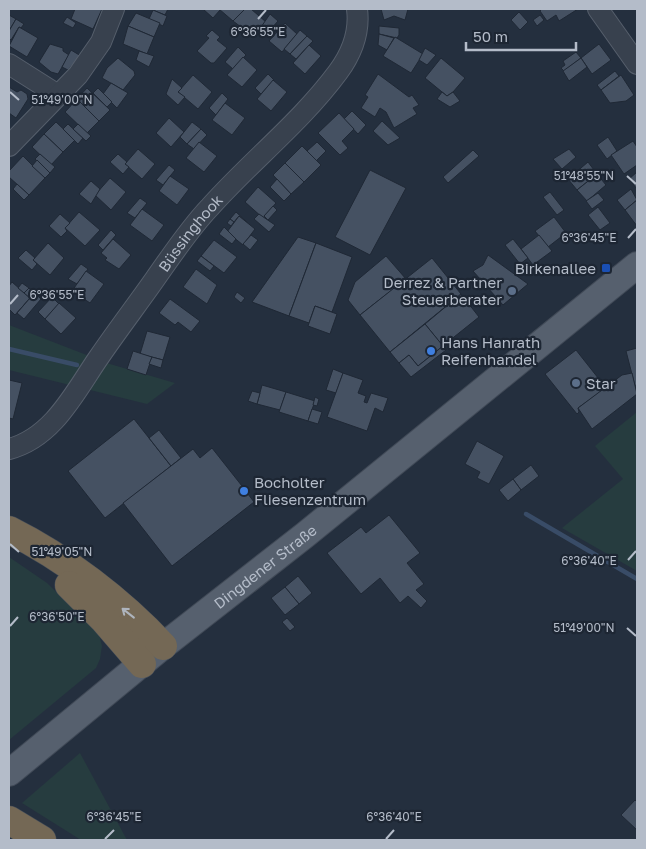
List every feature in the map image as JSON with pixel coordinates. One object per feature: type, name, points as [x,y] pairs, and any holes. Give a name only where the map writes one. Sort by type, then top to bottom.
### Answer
[{"type":"highway","points":[[9,530],[66,564],[143,625],[163,646]]},
{"type":"highway","points":[[9,543],[45,566],[77,592],[142,664]]},
{"type":"highway","points":[[13,830],[42,840]]},
{"type":"main road","name":"Dingdener Straße","points":[[9,774],[163,646],[305,535],[636,268]]},
{"type":"street","points":[[9,146],[78,75],[100,42],[114,9]]},
{"type":"street","name":"Büssinghook","points":[[9,449],[20,446],[50,424],[68,405],[117,332],[208,208],[283,133],[338,71],[353,47],[359,21],[357,9]]},
{"type":"street","points":[[598,9],[637,64]]},
{"type":"street","points":[[9,64],[58,95]]},
{"type":"green space","points":[[9,325],[110,364],[175,383],[147,404],[9,370]]},
{"type":"green space","points":[[637,412],[637,571],[562,528],[623,479],[595,446]]},
{"type":"green space","points":[[9,557],[47,583],[99,634],[102,646],[96,668],[9,740]]},
{"type":"green space","points":[[80,753],[127,840],[81,840],[22,803]]},
{"type":"building","points":[[75,9],[102,9],[93,29],[71,19]]},
{"type":"building","points":[[150,9],[168,9],[165,15]]},
{"type":"building","points":[[203,9],[219,9],[220,10],[213,18]]},
{"type":"building","points":[[219,9],[245,9],[233,21]]},
{"type":"building","points":[[245,9],[251,9],[266,22],[253,36],[233,21]]},
{"type":"building","points":[[381,9],[408,9],[405,20],[394,16],[384,20]]},
{"type":"building","points":[[542,9],[578,9],[559,21],[556,15],[547,21],[540,11]]},
{"type":"building","points":[[153,10],[167,16],[163,26],[149,19]]},
{"type":"building","points":[[519,12],[528,22],[520,30],[511,20]]},
{"type":"building","points":[[136,13],[160,23],[154,37],[128,26]]},
{"type":"building","points":[[270,14],[278,21],[265,36],[259,30]]},
{"type":"building","points":[[9,15],[16,19],[9,31]]},
{"type":"building","points":[[540,15],[544,20],[537,26],[533,20]]},
{"type":"building","points":[[67,17],[76,23],[73,28],[63,23]]},
{"type":"building","points":[[16,19],[24,24],[21,28],[19,27],[11,40],[9,38],[9,31]]},
{"type":"building","points":[[285,23],[297,34],[282,52],[269,41]]},
{"type":"building","points":[[128,26],[154,37],[147,54],[123,44]]},
{"type":"building","points":[[379,26],[399,28],[399,35],[397,38],[379,34]]},
{"type":"building","points":[[19,27],[38,38],[27,57],[9,46]]},
{"type":"building","points":[[212,30],[220,37],[217,40],[227,48],[214,63],[211,63],[197,51],[209,38],[206,36]]},
{"type":"building","points":[[300,30],[307,36],[290,54],[284,49]]},
{"type":"building","points":[[379,34],[394,38],[387,50],[378,45]]},
{"type":"building","points":[[307,36],[313,41],[296,59],[290,54]]},
{"type":"building","points":[[395,37],[423,54],[411,73],[383,56]]},
{"type":"building","points":[[50,44],[63,48],[63,51],[69,55],[58,74],[51,72],[39,62]]},
{"type":"building","points":[[599,44],[611,60],[592,74],[581,58]]},
{"type":"building","points":[[309,45],[321,56],[305,74],[293,63]]},
{"type":"building","points":[[238,47],[246,55],[233,69],[225,62]]},
{"type":"building","points":[[425,48],[436,55],[427,65],[419,60]]},
{"type":"building","points":[[71,50],[81,56],[68,70],[62,67]]},
{"type":"building","points":[[139,51],[154,56],[149,67],[136,60]]},
{"type":"building","points":[[576,52],[581,58],[564,71],[561,68],[565,65],[563,61]]},
{"type":"building","points":[[243,57],[257,70],[242,87],[227,75]]},
{"type":"building","points":[[118,58],[134,71],[135,75],[123,90],[102,78],[107,68]]},
{"type":"building","points":[[441,58],[465,78],[447,96],[425,78]]},
{"type":"building","points":[[581,58],[587,67],[569,81],[563,71]]},
{"type":"building","points":[[615,71],[619,76],[601,90],[597,85]]},
{"type":"building","points":[[268,74],[274,80],[261,94],[255,88]]},
{"type":"building","points":[[378,74],[409,97],[412,95],[419,105],[413,108],[417,114],[394,128],[386,112],[380,108],[375,117],[361,108],[368,97],[365,95]]},
{"type":"building","points":[[193,75],[212,92],[198,109],[178,92]]},
{"type":"building","points":[[621,75],[634,95],[626,101],[610,103],[601,90]]},
{"type":"building","points":[[172,79],[182,88],[178,92],[185,97],[178,105],[166,94]]},
{"type":"building","points":[[273,80],[287,92],[271,111],[257,99]]},
{"type":"building","points":[[111,83],[128,93],[117,108],[103,94]]},
{"type":"building","points":[[9,87],[17,92],[21,90],[27,94],[28,99],[16,118],[9,113]]},
{"type":"building","points":[[87,88],[110,110],[99,121],[77,99]]},
{"type":"building","points":[[98,88],[112,102],[107,107],[93,93]]},
{"type":"building","points":[[442,92],[447,96],[453,92],[460,101],[450,107],[437,99]]},
{"type":"building","points":[[222,93],[228,99],[216,115],[209,108]]},
{"type":"building","points":[[77,99],[99,121],[87,133],[65,112]]},
{"type":"building","points":[[225,103],[245,118],[232,135],[212,120]]},
{"type":"building","points":[[352,111],[366,125],[358,134],[344,119]]},
{"type":"building","points":[[339,113],[354,129],[342,141],[348,148],[340,155],[318,133]]},
{"type":"building","points":[[169,118],[184,132],[171,147],[156,133]]},
{"type":"building","points":[[382,121],[400,138],[388,145],[373,131]]},
{"type":"building","points":[[56,122],[75,140],[63,152],[44,134]]},
{"type":"building","points":[[192,122],[201,129],[187,144],[180,137]]},
{"type":"building","points":[[68,124],[83,138],[78,144],[63,129]]},
{"type":"building","points":[[78,124],[91,136],[86,141],[73,129]]},
{"type":"building","points":[[201,129],[207,135],[194,149],[187,144]]},
{"type":"building","points":[[44,134],[63,152],[51,165],[32,147]]},
{"type":"building","points":[[608,137],[617,151],[607,159],[597,145]]},
{"type":"building","points":[[633,141],[637,147],[637,165],[624,174],[611,155]]},
{"type":"building","points":[[199,142],[217,156],[204,172],[186,158]]},
{"type":"building","points":[[317,142],[326,151],[316,161],[307,151]]},
{"type":"building","points":[[302,146],[321,165],[304,182],[285,163]]},
{"type":"building","points":[[138,149],[155,164],[142,179],[125,164]]},
{"type":"building","points":[[569,149],[576,157],[562,169],[553,159]]},
{"type":"building","points":[[473,150],[479,156],[448,183],[443,177]]},
{"type":"building","points":[[40,154],[55,167],[50,173],[35,159]]},
{"type":"building","points":[[118,154],[127,162],[125,164],[129,167],[123,174],[110,162]]},
{"type":"building","points":[[23,156],[45,178],[29,195],[9,177],[9,171]]},
{"type":"building","points":[[37,160],[50,173],[45,178],[32,166]]},
{"type":"building","points":[[588,162],[597,174],[577,190],[568,179]]},
{"type":"building","points":[[285,163],[304,182],[291,194],[273,175]]},
{"type":"building","points":[[169,165],[175,170],[163,185],[156,180]]},
{"type":"building","points":[[370,170],[406,188],[370,255],[335,237]]},
{"type":"building","points":[[637,172],[637,189],[629,179]]},
{"type":"building","points":[[597,174],[606,185],[587,201],[577,190]]},
{"type":"building","points":[[170,176],[189,189],[177,205],[159,191]]},
{"type":"building","points":[[110,178],[126,192],[111,210],[95,195]]},
{"type":"building","points":[[277,179],[291,194],[284,201],[270,187]]},
{"type":"building","points":[[91,181],[100,189],[91,204],[79,194]]},
{"type":"building","points":[[17,184],[29,195],[24,200],[13,189]]},
{"type":"building","points":[[258,187],[276,203],[263,218],[245,202]]},
{"type":"building","points":[[631,189],[637,200],[625,210],[617,200]]},
{"type":"building","points":[[550,192],[564,210],[557,215],[543,197]]},
{"type":"building","points":[[598,193],[604,200],[592,209],[586,201]]},
{"type":"building","points":[[140,198],[147,203],[135,218],[127,213]]},
{"type":"building","points":[[637,200],[637,226],[625,210]]},
{"type":"building","points":[[273,206],[277,210],[268,220],[264,216]]},
{"type":"building","points":[[598,207],[610,223],[600,230],[588,215]]},
{"type":"building","points":[[142,209],[164,225],[152,241],[130,225]]},
{"type":"building","points":[[79,212],[100,230],[85,246],[65,228]]},
{"type":"building","points":[[236,212],[248,223],[239,216],[234,222],[230,219]]},
{"type":"building","points":[[60,214],[70,223],[65,228],[67,231],[61,237],[49,226]]},
{"type":"building","points":[[259,214],[275,225],[269,232],[254,219]]},
{"type":"building","points":[[239,216],[255,229],[243,245],[227,232]]},
{"type":"building","points":[[554,217],[566,233],[548,247],[535,231]]},
{"type":"building","points":[[230,219],[234,222],[231,226],[227,223]]},
{"type":"building","points":[[224,227],[236,239],[232,244],[219,234]]},
{"type":"building","points":[[111,230],[116,235],[103,250],[98,245]]},
{"type":"building","points":[[251,235],[258,240],[250,250],[243,244]]},
{"type":"building","points":[[539,235],[552,251],[533,265],[521,249]]},
{"type":"building","points":[[298,237],[316,243],[289,316],[252,302]]},
{"type":"building","points":[[113,239],[131,255],[119,269],[105,260],[107,258],[101,253]]},
{"type":"building","points":[[513,239],[528,258],[520,264],[505,245]]},
{"type":"building","points":[[214,240],[237,257],[224,273],[201,256]]},
{"type":"building","points":[[48,243],[64,258],[50,275],[33,260]]},
{"type":"building","points":[[316,243],[352,257],[332,312],[315,306],[309,323],[289,316]]},
{"type":"building","points":[[26,250],[35,258],[33,260],[37,264],[32,270],[18,258]]},
{"type":"building","points":[[488,255],[528,284],[503,305],[473,271],[483,265]]},
{"type":"building","points":[[201,256],[214,266],[210,271],[197,261]]},
{"type":"building","points":[[386,256],[406,279],[360,315],[348,300],[355,282]]},
{"type":"building","points":[[432,258],[461,294],[390,352],[360,315]]},
{"type":"building","points":[[81,264],[88,269],[77,284],[68,279]]},
{"type":"building","points":[[196,269],[217,285],[207,304],[183,287]]},
{"type":"building","points":[[86,271],[104,284],[90,303],[72,291]]},
{"type":"building","points":[[12,282],[30,298],[15,315],[9,309],[9,286]]},
{"type":"building","points":[[22,283],[29,288],[24,293],[18,288]]},
{"type":"building","points":[[29,288],[41,299],[24,319],[17,313],[30,298],[24,293]]},
{"type":"building","points":[[237,292],[245,298],[241,303],[234,297]]},
{"type":"building","points":[[461,294],[479,317],[444,345],[446,350],[425,324]]},
{"type":"building","points":[[52,297],[59,304],[45,319],[38,312]]},
{"type":"building","points":[[170,299],[200,321],[191,332],[178,322],[175,325],[159,313]]},
{"type":"building","points":[[59,303],[76,318],[61,334],[45,319]]},
{"type":"building","points":[[315,306],[337,314],[330,334],[308,326]]},
{"type":"building","points":[[425,324],[443,346],[418,366],[409,355],[399,363],[390,352]]},
{"type":"building","points":[[147,331],[170,337],[163,360],[140,354]]},
{"type":"building","points":[[443,346],[446,350],[411,377],[399,363],[409,355],[418,366]]},
{"type":"building","points":[[637,348],[637,386],[635,386],[626,351]]},
{"type":"building","points":[[576,350],[606,388],[578,408],[579,412],[577,414],[545,374]]},
{"type":"building","points":[[133,351],[152,357],[146,375],[127,369]]},
{"type":"building","points":[[152,357],[163,360],[161,368],[149,364]]},
{"type":"building","points":[[333,369],[343,373],[336,393],[326,390]]},
{"type":"building","points":[[343,373],[363,380],[358,393],[366,396],[364,402],[367,403],[371,393],[388,398],[383,412],[375,408],[367,431],[327,417]]},
{"type":"building","points":[[632,373],[637,394],[592,429],[578,408],[622,375]]},
{"type":"building","points":[[9,380],[22,383],[13,419],[9,418]]},
{"type":"building","points":[[262,385],[286,392],[280,410],[257,404]]},
{"type":"building","points":[[252,391],[260,393],[257,404],[248,401]]},
{"type":"building","points":[[286,392],[315,401],[308,421],[279,412]]},
{"type":"building","points":[[315,397],[319,399],[317,406],[313,405]]},
{"type":"building","points":[[312,409],[322,412],[318,424],[308,421]]},
{"type":"building","points":[[134,419],[171,466],[105,518],[68,471]]},
{"type":"building","points":[[159,430],[181,458],[171,466],[149,438]]},
{"type":"building","points":[[477,441],[504,456],[489,484],[477,478],[480,472],[465,464]]},
{"type":"building","points":[[212,448],[242,486],[250,492],[248,494],[254,502],[172,566],[123,503],[193,449],[200,458]]},
{"type":"building","points":[[531,465],[539,476],[521,490],[513,479]]},
{"type":"building","points":[[513,479],[521,490],[508,501],[499,490]]},
{"type":"building","points":[[389,515],[420,553],[407,563],[424,584],[416,590],[427,601],[421,608],[408,596],[400,603],[380,578],[361,594],[327,553],[361,527],[366,533]]},
{"type":"building","points":[[298,576],[312,593],[299,604],[285,587]]},
{"type":"building","points":[[285,587],[299,604],[285,615],[271,598]]},
{"type":"building","points":[[287,618],[295,627],[290,631],[282,622]]},
{"type":"building","points":[[635,800],[637,802],[637,830],[621,815]]},
{"type":"waterway","points":[[9,349],[77,365]]},
{"type":"waterway","points":[[526,514],[637,579]]},
{"type":"place","name":"Birkenallee","points":[[606,268]]},
{"type":"place","name":"Derrez & Partner Steuerberater","points":[[512,291]]},
{"type":"place","name":"Hans Hanrath Reifenhandel","points":[[431,351]]},
{"type":"place","name":"Star","points":[[576,383]]},
{"type":"place","name":"Bocholter Fliesenzentrum","points":[[244,491]]}]
